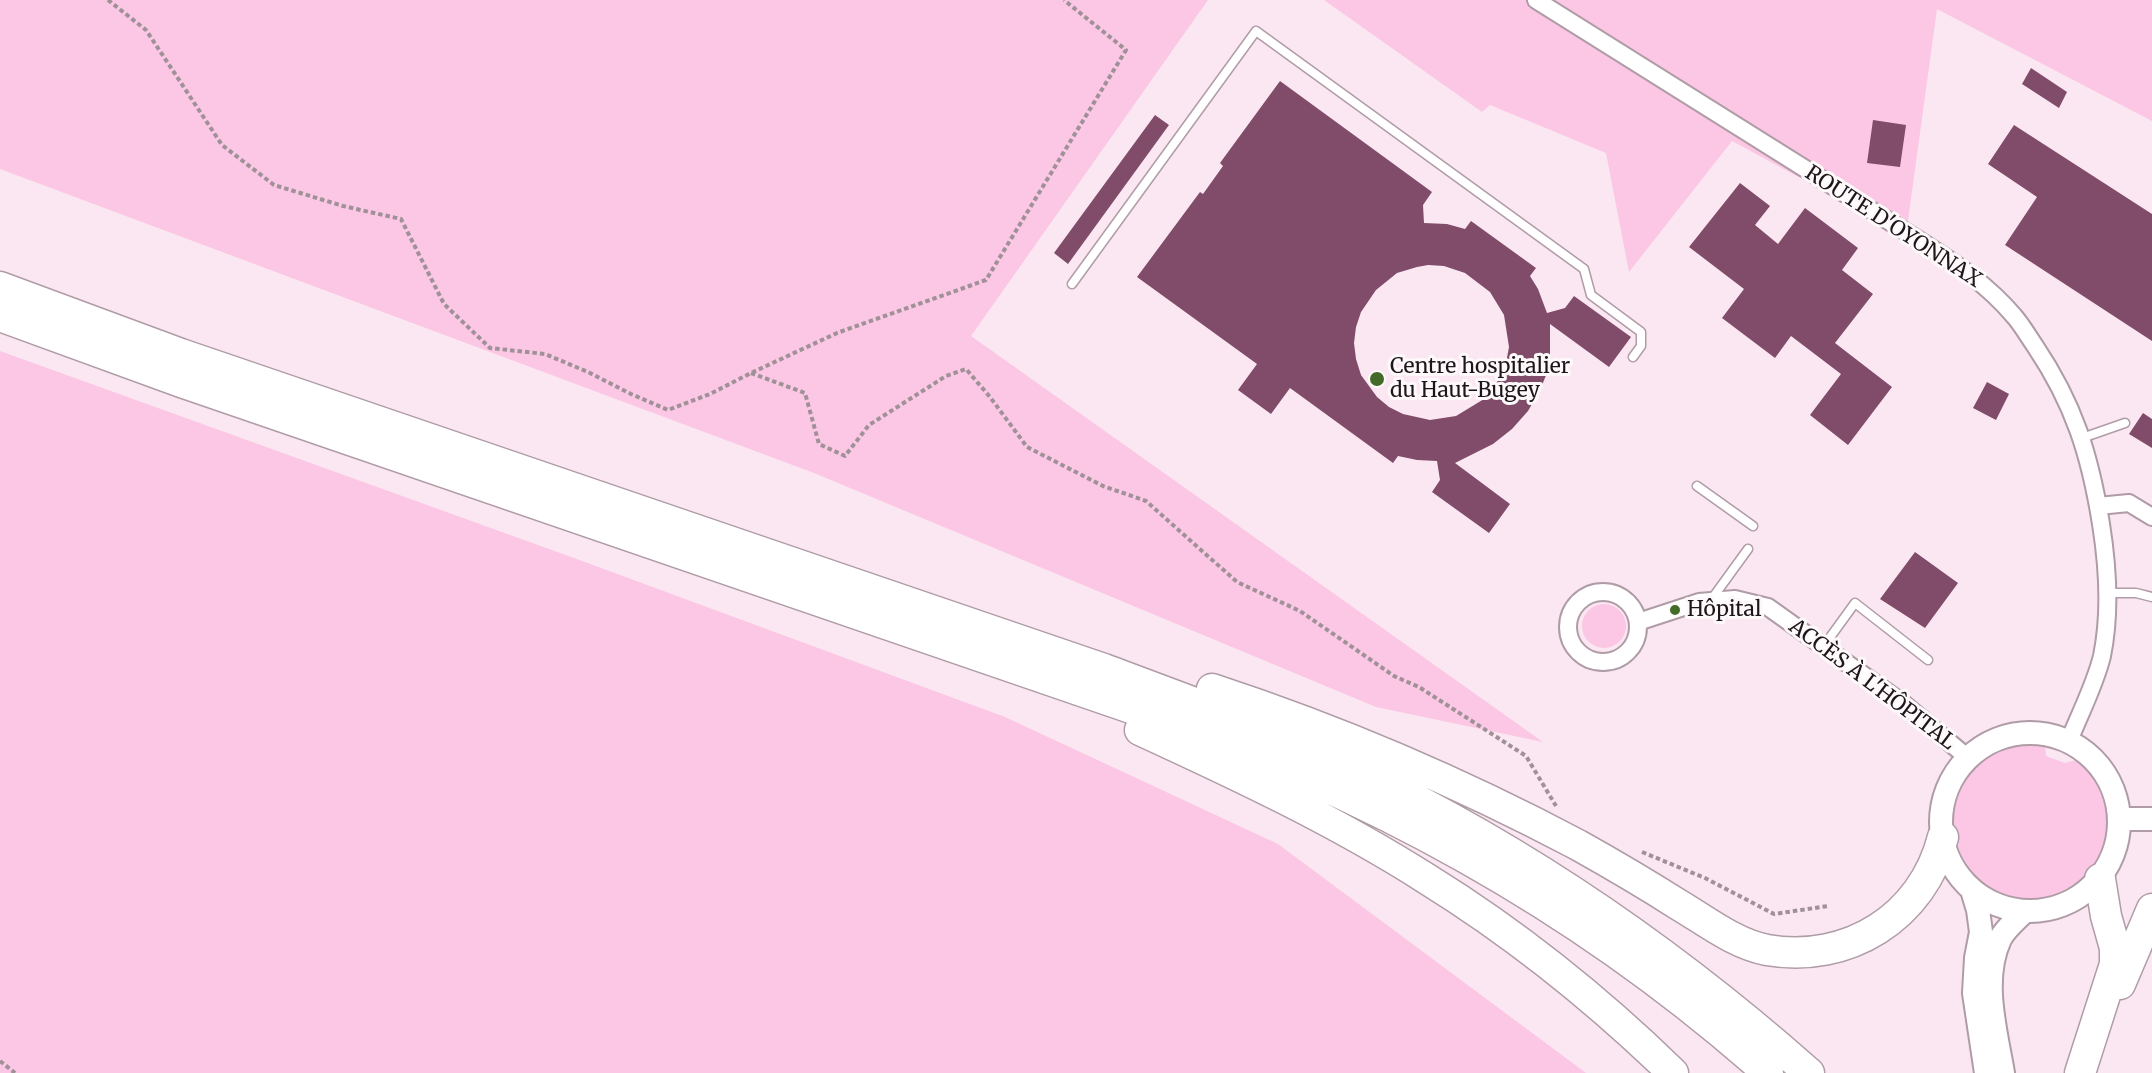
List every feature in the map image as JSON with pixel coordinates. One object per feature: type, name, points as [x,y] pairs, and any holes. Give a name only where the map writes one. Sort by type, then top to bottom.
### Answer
[{"type":"highway","points":[[0,287],[181,354],[1104,669],[1232,717],[1324,755],[1436,810],[1510,851],[1612,916],[1722,999],[1809,1073]]},
{"type":"highway","points":[[0,316],[181,382],[980,655],[1194,730],[1252,753],[1421,832],[1522,890],[1586,931],[1705,1019],[1768,1073]]},
{"type":"highway","points":[[914,604],[1188,681],[1328,729],[1386,752],[1465,788],[1569,841],[1640,880],[1729,935],[1765,950],[1798,952],[1826,949],[1879,929],[1903,910],[1921,890],[1936,861],[1943,837]]},
{"type":"highway","points":[[980,655],[1221,767],[1299,806],[1418,873],[1490,922],[1568,980],[1642,1042],[1673,1073]]},
{"type":"highway","points":[[2080,1073],[2115,964],[2115,948],[2106,916],[2100,879]]},
{"type":"highway","points":[[2090,1042],[2131,962],[2152,909]]},
{"type":"main road","points":[[2032,732],[2069,741],[2090,755],[2105,773],[2116,795],[2120,819],[2118,841],[2110,862],[2100,879],[2077,898],[2052,909],[2025,911],[1990,902],[1962,880],[1946,853],[1941,820],[1942,801],[1955,771],[1990,742],[2016,734],[2032,732]]},
{"type":"main road","points":[[2120,819],[2152,819]]},
{"type":"main road","points":[[1972,890],[1981,932],[1976,958],[1974,993],[1986,1073]]},
{"type":"main road","points":[[2003,1073],[1992,1006],[1991,981],[2001,938],[2025,911]]},
{"type":"street","name":"ROUTE D'OYONNAX","points":[[1536,0],[1978,279],[2014,316],[2051,370],[2067,399],[2092,473],[2106,554],[2108,621],[2102,657],[2069,741]]},
{"type":"street","points":[[2098,507],[2129,503],[2152,517]]},
{"type":"street","points":[[1602,591],[1613,592],[1622,597],[1635,612],[1638,622],[1638,633],[1627,653],[1606,662],[1595,661],[1584,656],[1571,641],[1568,623],[1575,606],[1591,593],[1602,591]]},
{"type":"street","name":"ACCÈS À L'HÔPITAL","points":[[1638,622],[1699,602],[1735,599],[1768,607],[1904,704],[1968,758]]},
{"type":"lane","points":[[1072,284],[1256,31],[1584,269],[1591,295],[1641,332],[1641,346],[1633,357]]},
{"type":"lane","points":[[2082,438],[2125,423]]},
{"type":"lane","points":[[1697,486],[1753,526]]},
{"type":"lane","points":[[1711,601],[1748,549]]},
{"type":"lane","points":[[2108,593],[2136,593],[2152,597]]},
{"type":"lane","points":[[1823,647],[1855,603],[1929,660]]},
{"type":"path","points":[[108,0],[146,30],[222,145],[274,185],[343,206],[401,219],[444,304],[490,348],[545,354],[668,410],[710,394],[837,333],[986,280],[1126,50],[1064,0]]},
{"type":"path","points":[[751,373],[805,393],[819,444],[845,456],[869,425],[946,376],[966,369],[1027,447],[1103,486],[1146,501],[1237,582],[1300,611],[1394,676],[1419,687],[1526,756],[1556,806],[1566,811]]},
{"type":"path","points":[[1636,848],[1705,878],[1774,914],[1828,906]]},
{"type":"path","points":[[0,1061],[15,1073]]},
{"type":"shaded area","points":[[0,0],[1208,0],[971,336],[1543,742],[1376,707],[814,473],[0,169]]},
{"type":"shaded area","points":[[1324,0],[2152,0],[2152,121],[1937,9],[1906,235],[1732,141],[1629,272],[1606,153],[1490,105],[1482,112]]},
{"type":"shaded area","points":[[0,351],[574,558],[1005,717],[1278,844],[1586,1073],[0,1073]]},
{"type":"shaded area","points":[[1604,604],[1619,611],[1626,626],[1619,641],[1604,648],[1589,641],[1582,626],[1589,611]]},
{"type":"shaded area","points":[[2021,744],[2045,745],[2046,756],[2065,763],[2079,759],[2100,791],[2107,814],[2107,826],[2101,851],[2089,870],[2067,888],[2042,898],[2011,896],[1988,886],[1971,870],[1959,850],[1954,827],[1955,804],[1963,783],[1977,764],[1999,751]]},
{"type":"building","points":[[2031,68],[2067,92],[2059,108],[2022,84]]},
{"type":"building","points":[[1280,81],[1432,192],[1423,205],[1424,223],[1447,224],[1465,229],[1471,221],[1536,268],[1530,276],[1538,289],[1547,313],[1565,308],[1574,296],[1631,337],[1609,367],[1550,324],[1547,373],[1528,411],[1512,429],[1493,444],[1455,463],[1510,504],[1489,533],[1432,492],[1440,480],[1437,461],[1398,456],[1393,463],[1290,388],[1271,414],[1238,390],[1257,364],[1137,277],[1200,192],[1203,194],[1223,166],[1220,163]],"holes":[[[1428,265],[1444,266],[1465,273],[1490,292],[1504,315],[1509,347],[1500,378],[1484,399],[1456,416],[1430,420],[1403,414],[1389,407],[1377,397],[1361,375],[1354,343],[1361,312],[1376,290],[1397,273]]]},
{"type":"building","points":[[1155,115],[1169,125],[1068,264],[1054,253]]},
{"type":"building","points":[[1873,120],[1906,125],[1900,167],[1867,163]]},
{"type":"building","points":[[2014,125],[2152,214],[2152,341],[2005,245],[2037,197],[1988,164]]},
{"type":"building","points":[[1740,183],[1770,206],[1755,225],[1778,244],[1805,208],[1858,248],[1842,270],[1873,294],[1835,343],[1892,387],[1848,445],[1810,415],[1841,374],[1791,336],[1775,358],[1722,318],[1744,289],[1689,247]]},
{"type":"building","points":[[1987,382],[2009,394],[1996,420],[1973,408]]},
{"type":"building","points":[[2143,413],[2152,419],[2152,448],[2129,434]]},
{"type":"building","points":[[1915,552],[1958,583],[1925,628],[1880,599]]},
{"type":"place","name":"Centre hospitalier du Haut-Bugey","points":[[1377,379]]},
{"type":"place","name":"Hôpital","points":[[1675,610]]}]
